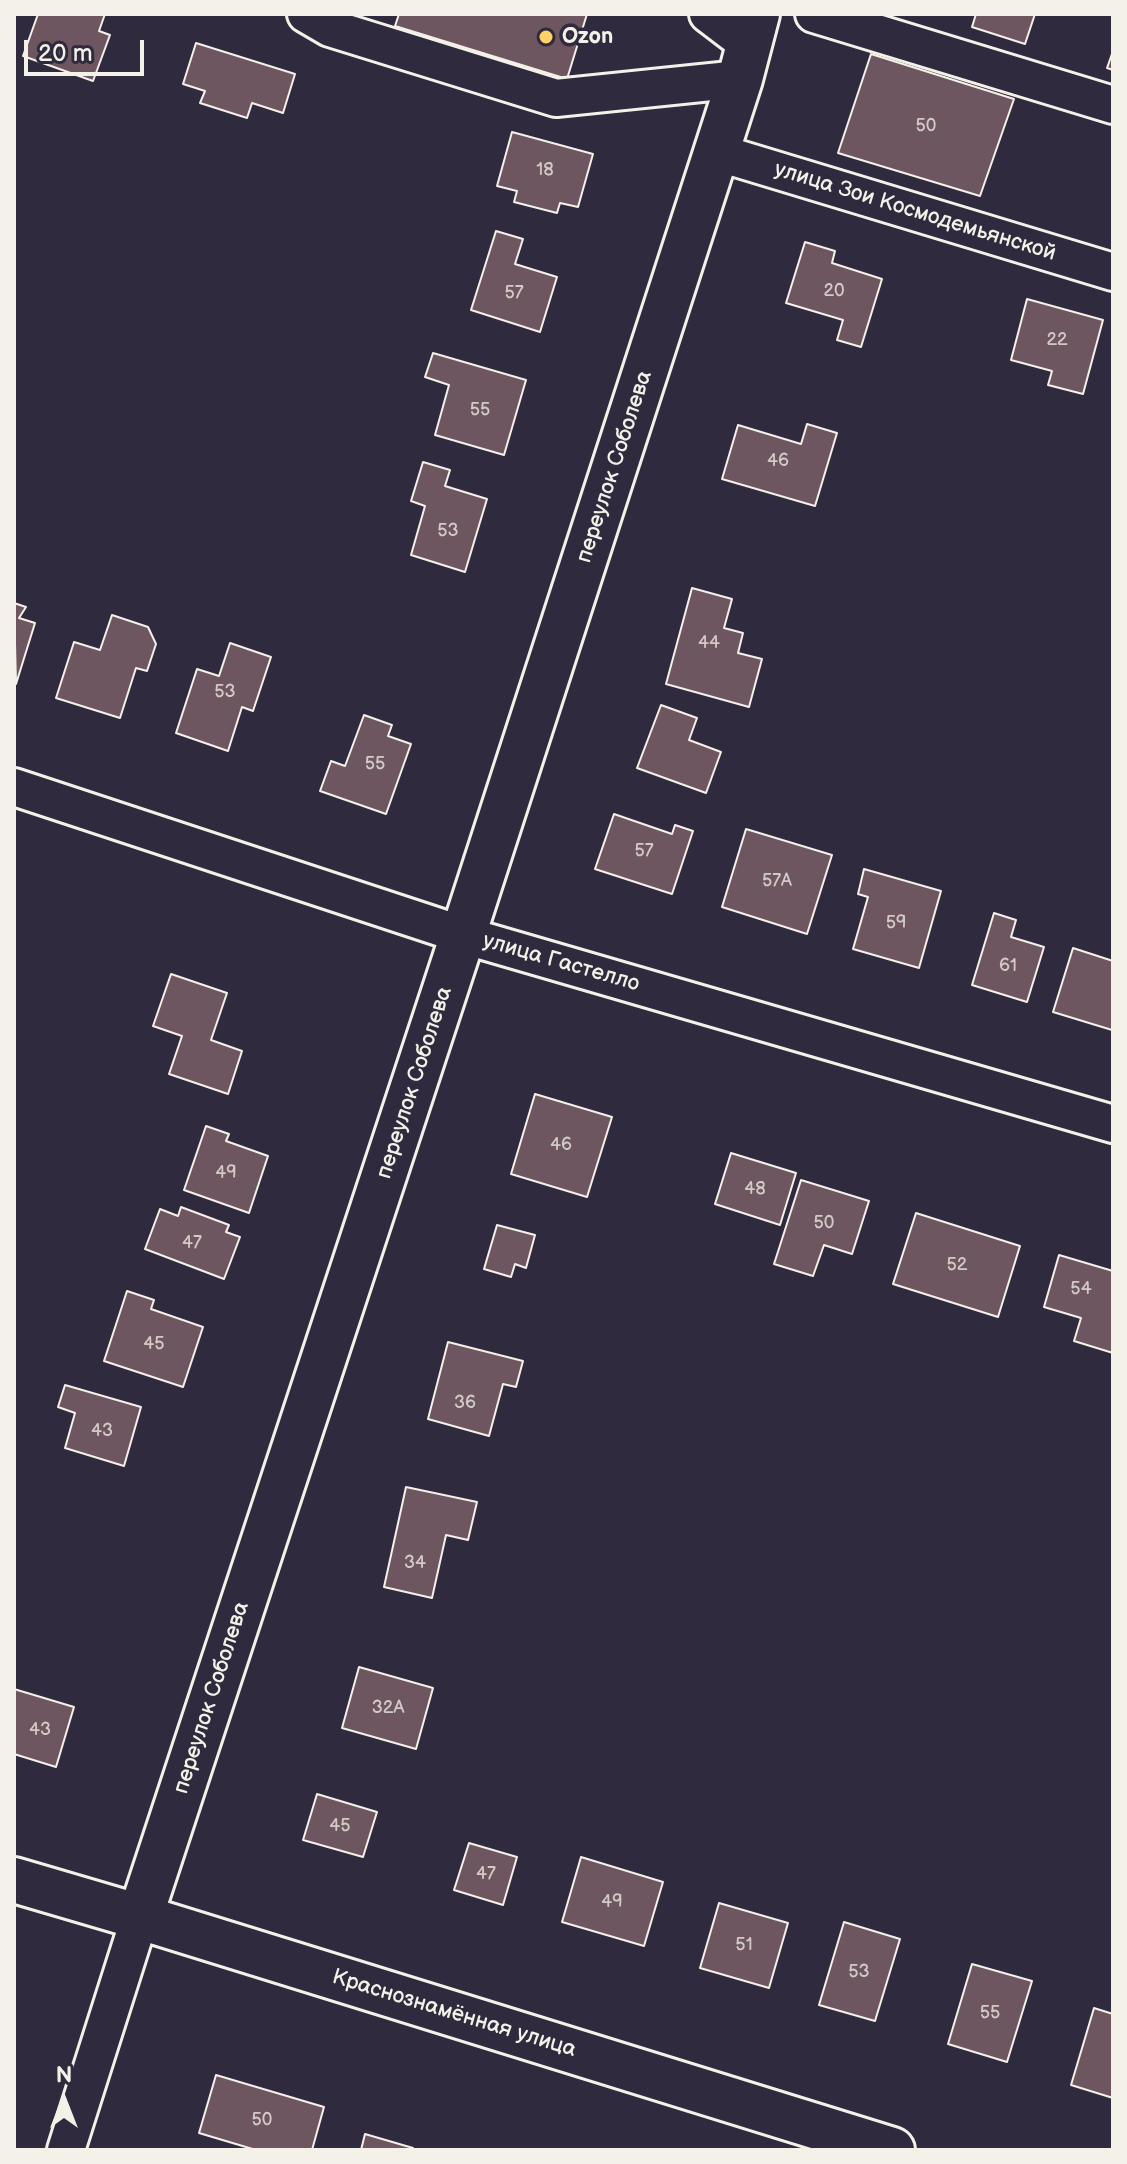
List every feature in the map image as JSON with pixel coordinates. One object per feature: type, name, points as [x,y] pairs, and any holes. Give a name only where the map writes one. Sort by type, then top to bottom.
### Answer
[{"type":"main road","name":"переулок Соболева","points":[[140,1917],[463,935],[749,46]]},
{"type":"main road","name":"Краснознамённая улица","points":[[14,1880],[892,2150]]},
{"type":"street","points":[[306,14],[330,28],[556,98],[749,46]]},
{"type":"street","points":[[708,14],[749,46]]},
{"type":"street","points":[[814,14],[1113,105]]},
{"type":"street","name":"улица Зои Космодемьянской","points":[[716,152],[1113,272]]},
{"type":"street","name":"улица Гастелло","points":[[14,787],[463,935],[1113,1124]]},
{"type":"street","name":"переулок Соболева","points":[[66,2150],[140,1917]]},
{"type":"building","points":[[38,14],[105,14],[99,31],[110,35],[93,81],[23,56]]},
{"type":"building","points":[[399,14],[587,14],[567,79],[395,26]]},
{"type":"building","points":[[976,14],[1035,14],[1025,44],[972,27]]},
{"type":"building","points":[[196,43],[295,74],[283,113],[252,103],[247,118],[200,103],[205,91],[183,84]]},
{"type":"building","points":[[1113,51],[1113,70],[1107,68]]},
{"type":"building","points":[[871,54],[1014,99],[980,196],[838,153]]},
{"type":"building","points":[[512,132],[593,154],[578,207],[560,203],[557,213],[514,202],[517,191],[497,186]]},
{"type":"building","points":[[496,231],[523,239],[515,264],[557,277],[540,332],[471,310]]},
{"type":"building","points":[[805,242],[835,251],[832,263],[882,279],[861,347],[837,340],[843,320],[786,303]]},
{"type":"building","points":[[1027,299],[1103,320],[1083,394],[1048,385],[1052,371],[1011,360]]},
{"type":"building","points":[[433,353],[526,380],[504,455],[435,435],[449,385],[425,377]]},
{"type":"building","points":[[807,424],[837,433],[815,506],[722,479],[738,425],[801,444]]},
{"type":"building","points":[[423,462],[450,470],[445,486],[487,499],[465,572],[411,555],[425,506],[411,501]]},
{"type":"building","points":[[692,588],[732,599],[724,628],[743,633],[738,653],[762,659],[749,707],[666,684]]},
{"type":"building","points":[[14,603],[26,607],[19,618],[35,623],[16,684]]},
{"type":"building","points":[[112,615],[148,627],[156,644],[147,671],[136,668],[120,718],[56,698],[74,642],[100,650]]},
{"type":"building","points":[[230,643],[271,657],[253,711],[242,707],[228,751],[176,733],[197,669],[219,676]]},
{"type":"building","points":[[661,705],[697,718],[689,740],[721,752],[706,793],[637,768]]},
{"type":"building","points":[[364,715],[392,725],[388,736],[411,744],[386,814],[320,791],[331,761],[345,766]]},
{"type":"building","points":[[614,814],[672,834],[675,825],[693,831],[672,894],[595,869]]},
{"type":"building","points":[[746,829],[832,855],[807,934],[722,907]]},
{"type":"building","points":[[864,869],[941,891],[919,968],[853,949],[868,897],[858,894]]},
{"type":"building","points":[[994,913],[1016,920],[1011,937],[1044,947],[1027,1002],[972,985]]},
{"type":"building","points":[[1073,948],[1113,961],[1112,1030],[1053,1012]]},
{"type":"building","points":[[171,974],[227,993],[211,1040],[242,1051],[228,1094],[169,1074],[182,1036],[153,1026]]},
{"type":"building","points":[[535,1094],[612,1117],[587,1197],[511,1174]]},
{"type":"building","points":[[206,1126],[229,1134],[226,1141],[268,1156],[249,1213],[184,1190]]},
{"type":"building","points":[[731,1153],[796,1173],[780,1225],[715,1204]]},
{"type":"building","points":[[801,1180],[869,1201],[852,1254],[824,1245],[813,1276],[774,1264]]},
{"type":"building","points":[[181,1207],[229,1225],[226,1232],[240,1237],[224,1279],[145,1249],[160,1209],[178,1216]]},
{"type":"building","points":[[916,1213],[1020,1246],[998,1317],[893,1284]]},
{"type":"building","points":[[497,1225],[535,1235],[526,1268],[515,1264],[511,1277],[484,1269]]},
{"type":"building","points":[[1059,1255],[1113,1271],[1113,1353],[1074,1341],[1081,1318],[1044,1307]]},
{"type":"building","points":[[127,1291],[154,1300],[151,1309],[203,1327],[183,1387],[104,1361]]},
{"type":"building","points":[[448,1342],[523,1361],[516,1387],[503,1384],[489,1436],[428,1419]]},
{"type":"building","points":[[65,1385],[141,1407],[124,1466],[65,1448],[75,1413],[58,1407]]},
{"type":"building","points":[[406,1487],[477,1502],[468,1540],[446,1535],[432,1598],[384,1587]]},
{"type":"building","points":[[359,1667],[433,1688],[416,1749],[342,1728]]},
{"type":"building","points":[[14,1689],[74,1707],[56,1767],[14,1754]]},
{"type":"building","points":[[317,1794],[377,1812],[363,1857],[303,1840]]},
{"type":"building","points":[[469,1843],[517,1857],[503,1905],[454,1890]]},
{"type":"building","points":[[581,1857],[663,1882],[644,1946],[562,1922]]},
{"type":"building","points":[[719,1903],[788,1923],[769,1988],[700,1968]]},
{"type":"building","points":[[844,1922],[900,1939],[875,2021],[819,2005]]},
{"type":"building","points":[[972,1964],[1032,1981],[1007,2062],[948,2044]]},
{"type":"building","points":[[1094,2008],[1113,2014],[1113,2098],[1071,2085]]},
{"type":"building","points":[[216,2075],[324,2107],[312,2150],[256,2150],[199,2133]]},
{"type":"building","points":[[365,2134],[413,2148],[361,2150]]},
{"type":"place","name":"Ozon","points":[[546,37]]}]
